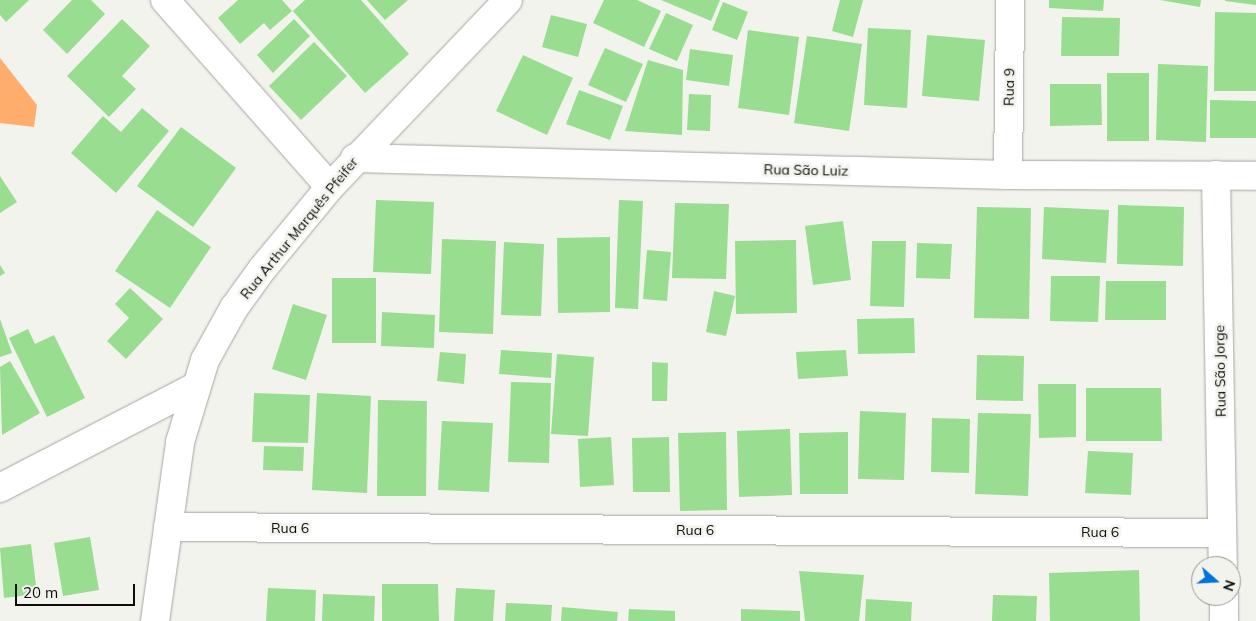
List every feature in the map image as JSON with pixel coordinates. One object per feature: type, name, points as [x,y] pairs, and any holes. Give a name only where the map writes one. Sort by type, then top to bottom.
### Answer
[{"type":"street","points":[[166,0],[330,186]]},
{"type":"street","name":"Rua Arthur Marquês Pfeifer","points":[[155,621],[180,442],[195,386],[205,360],[234,308],[263,268],[330,186],[508,0]]},
{"type":"street","name":"Rua 9","points":[[1008,175],[1010,0]]},
{"type":"street","name":"Rua São Luiz","points":[[355,158],[1008,175],[1256,176]]},
{"type":"street","name":"Rua São Jorge","points":[[1216,175],[1223,556]]},
{"type":"street","points":[[0,488],[195,386]]},
{"type":"street","name":"Rua 6","points":[[168,527],[1222,533]]},
{"type":"street","points":[[1224,606],[1224,621]]},
{"type":"shaded area","points":[[0,58],[37,105],[34,127],[0,123]]},
{"type":"building","points":[[0,0],[29,0],[6,22],[0,15]]},
{"type":"building","points":[[72,0],[91,0],[105,14],[67,54],[43,30]]},
{"type":"building","points":[[238,0],[282,0],[292,11],[270,30],[264,23],[240,44],[218,18]]},
{"type":"building","points":[[305,0],[361,0],[409,54],[365,93],[293,11]]},
{"type":"building","points":[[367,0],[408,0],[385,20]]},
{"type":"building","points":[[604,0],[637,0],[661,11],[644,47],[593,23]]},
{"type":"building","points":[[661,0],[720,0],[711,21]]},
{"type":"building","points":[[840,0],[863,0],[853,37],[832,31]]},
{"type":"building","points":[[1049,0],[1104,0],[1103,11],[1049,8]]},
{"type":"building","points":[[1160,0],[1201,0],[1200,7]]},
{"type":"building","points":[[1256,0],[1256,5],[1225,1]]},
{"type":"building","points":[[723,2],[748,12],[737,40],[712,30]]},
{"type":"building","points":[[1215,12],[1256,13],[1256,91],[1214,91]]},
{"type":"building","points":[[666,13],[693,25],[677,61],[649,49]]},
{"type":"building","points":[[551,15],[587,24],[578,57],[542,47]]},
{"type":"building","points":[[1062,17],[1120,18],[1119,56],[1061,56]]},
{"type":"building","points":[[122,19],[150,46],[122,76],[136,89],[109,117],[67,76]]},
{"type":"building","points":[[294,19],[310,36],[273,73],[257,55]]},
{"type":"building","points":[[868,28],[911,30],[907,108],[864,105]]},
{"type":"building","points":[[748,30],[799,37],[789,115],[738,108]]},
{"type":"building","points":[[927,35],[985,40],[979,101],[922,96]]},
{"type":"building","points":[[807,36],[862,44],[849,131],[794,123]]},
{"type":"building","points":[[314,42],[347,76],[301,120],[269,86]]},
{"type":"building","points":[[605,48],[643,64],[626,102],[588,85]]},
{"type":"building","points":[[690,49],[733,55],[729,86],[686,80]]},
{"type":"building","points":[[523,55],[573,78],[547,135],[496,111]]},
{"type":"building","points":[[648,60],[683,70],[682,135],[625,131]]},
{"type":"building","points":[[1158,64],[1208,66],[1206,142],[1156,140]]},
{"type":"building","points":[[1107,73],[1149,73],[1149,141],[1107,141]]},
{"type":"building","points":[[1050,84],[1101,84],[1102,125],[1050,126]]},
{"type":"building","points":[[579,90],[623,106],[610,140],[566,124]]},
{"type":"building","points":[[689,94],[711,95],[710,131],[687,130]]},
{"type":"building","points":[[1210,100],[1256,101],[1256,138],[1210,138]]},
{"type":"building","points":[[142,108],[169,131],[116,193],[71,153],[103,116],[121,132]]},
{"type":"building","points":[[181,127],[236,168],[193,227],[137,186]]},
{"type":"building","points":[[0,176],[17,202],[0,213]]},
{"type":"building","points":[[376,200],[434,202],[431,274],[373,272]]},
{"type":"building","points":[[619,200],[643,201],[638,309],[615,308]]},
{"type":"building","points":[[675,203],[729,204],[726,279],[672,278]]},
{"type":"building","points":[[1118,205],[1184,207],[1183,266],[1117,264]]},
{"type":"building","points":[[977,207],[1031,208],[1029,319],[974,318]]},
{"type":"building","points":[[1044,207],[1109,210],[1106,263],[1042,259]]},
{"type":"building","points":[[157,210],[211,247],[170,308],[115,271]]},
{"type":"building","points":[[843,221],[851,280],[813,285],[805,226]]},
{"type":"building","points":[[610,237],[610,312],[558,313],[557,238]]},
{"type":"building","points":[[442,239],[496,241],[493,334],[439,332]]},
{"type":"building","points":[[796,240],[797,313],[736,314],[735,241]]},
{"type":"building","points":[[872,241],[906,241],[904,307],[870,306]]},
{"type":"building","points":[[504,242],[544,244],[541,316],[501,315]]},
{"type":"building","points":[[917,243],[952,244],[950,279],[916,278]]},
{"type":"building","points":[[647,250],[671,252],[667,301],[643,299]]},
{"type":"building","points":[[0,265],[5,273],[0,276]]},
{"type":"building","points":[[1051,276],[1100,276],[1098,322],[1050,321]]},
{"type":"building","points":[[332,278],[376,278],[376,343],[332,343]]},
{"type":"building","points":[[1106,281],[1166,281],[1166,320],[1105,320]]},
{"type":"building","points":[[130,288],[163,319],[126,359],[107,341],[129,318],[115,304]]},
{"type":"building","points":[[714,291],[735,296],[726,336],[706,332]]},
{"type":"building","points":[[293,304],[327,315],[306,380],[272,369]]},
{"type":"building","points":[[382,312],[435,315],[434,348],[381,346]]},
{"type":"building","points":[[914,318],[915,353],[858,354],[857,319]]},
{"type":"building","points":[[0,319],[12,353],[0,357]]},
{"type":"building","points":[[28,329],[35,344],[54,335],[85,398],[47,417],[9,338]]},
{"type":"building","points":[[501,350],[552,353],[551,378],[499,374]]},
{"type":"building","points":[[846,350],[848,376],[798,379],[796,352]]},
{"type":"building","points":[[440,352],[466,354],[464,384],[437,381]]},
{"type":"building","points":[[557,354],[594,357],[588,436],[551,434]]},
{"type":"building","points":[[977,355],[1024,356],[1023,401],[976,400]]},
{"type":"building","points":[[10,361],[40,413],[2,435],[0,367]]},
{"type":"building","points":[[652,362],[668,363],[667,401],[652,401]]},
{"type":"building","points":[[511,382],[551,383],[549,463],[508,462]]},
{"type":"building","points":[[1038,384],[1076,384],[1076,437],[1039,438]]},
{"type":"building","points":[[1086,388],[1161,388],[1162,441],[1086,441]]},
{"type":"building","points":[[254,393],[310,395],[308,443],[252,442]]},
{"type":"building","points":[[317,393],[371,396],[367,493],[312,490]]},
{"type":"building","points":[[378,400],[427,401],[426,496],[377,496]]},
{"type":"building","points":[[860,411],[906,413],[904,480],[858,479]]},
{"type":"building","points":[[978,413],[1031,414],[1028,496],[975,494]]},
{"type":"building","points":[[932,418],[970,419],[969,473],[931,472]]},
{"type":"building","points":[[442,421],[493,423],[489,492],[438,490]]},
{"type":"building","points":[[790,429],[792,495],[739,497],[737,431]]},
{"type":"building","points":[[726,432],[727,510],[680,511],[678,433]]},
{"type":"building","points":[[848,432],[848,494],[800,494],[799,433]]},
{"type":"building","points":[[611,437],[614,485],[580,487],[578,439]]},
{"type":"building","points":[[669,437],[670,492],[633,492],[632,438]]},
{"type":"building","points":[[264,446],[304,447],[303,471],[263,470]]},
{"type":"building","points":[[1088,451],[1133,453],[1131,495],[1085,493]]},
{"type":"building","points":[[90,537],[99,590],[63,596],[54,543]]},
{"type":"building","points":[[31,544],[37,594],[4,598],[0,548]]},
{"type":"building","points":[[1139,570],[1140,621],[1050,621],[1049,573]]},
{"type":"building","points":[[799,571],[864,575],[859,621],[805,621]]},
{"type":"building","points":[[382,584],[438,584],[439,621],[382,621]]},
{"type":"building","points":[[268,588],[316,590],[315,621],[266,621]]},
{"type":"building","points":[[456,588],[495,590],[493,621],[454,621]]},
{"type":"building","points":[[323,594],[375,596],[374,621],[322,621]]},
{"type":"building","points":[[993,595],[1037,596],[1036,621],[992,621]]},
{"type":"building","points":[[866,599],[912,602],[911,621],[865,621]]},
{"type":"building","points":[[506,603],[552,605],[551,621],[505,621]]},
{"type":"building","points":[[562,607],[618,612],[617,621],[561,621]]},
{"type":"building","points":[[629,609],[675,611],[675,621],[628,621]]},
{"type":"building","points":[[741,609],[800,611],[800,621],[741,621]]}]
